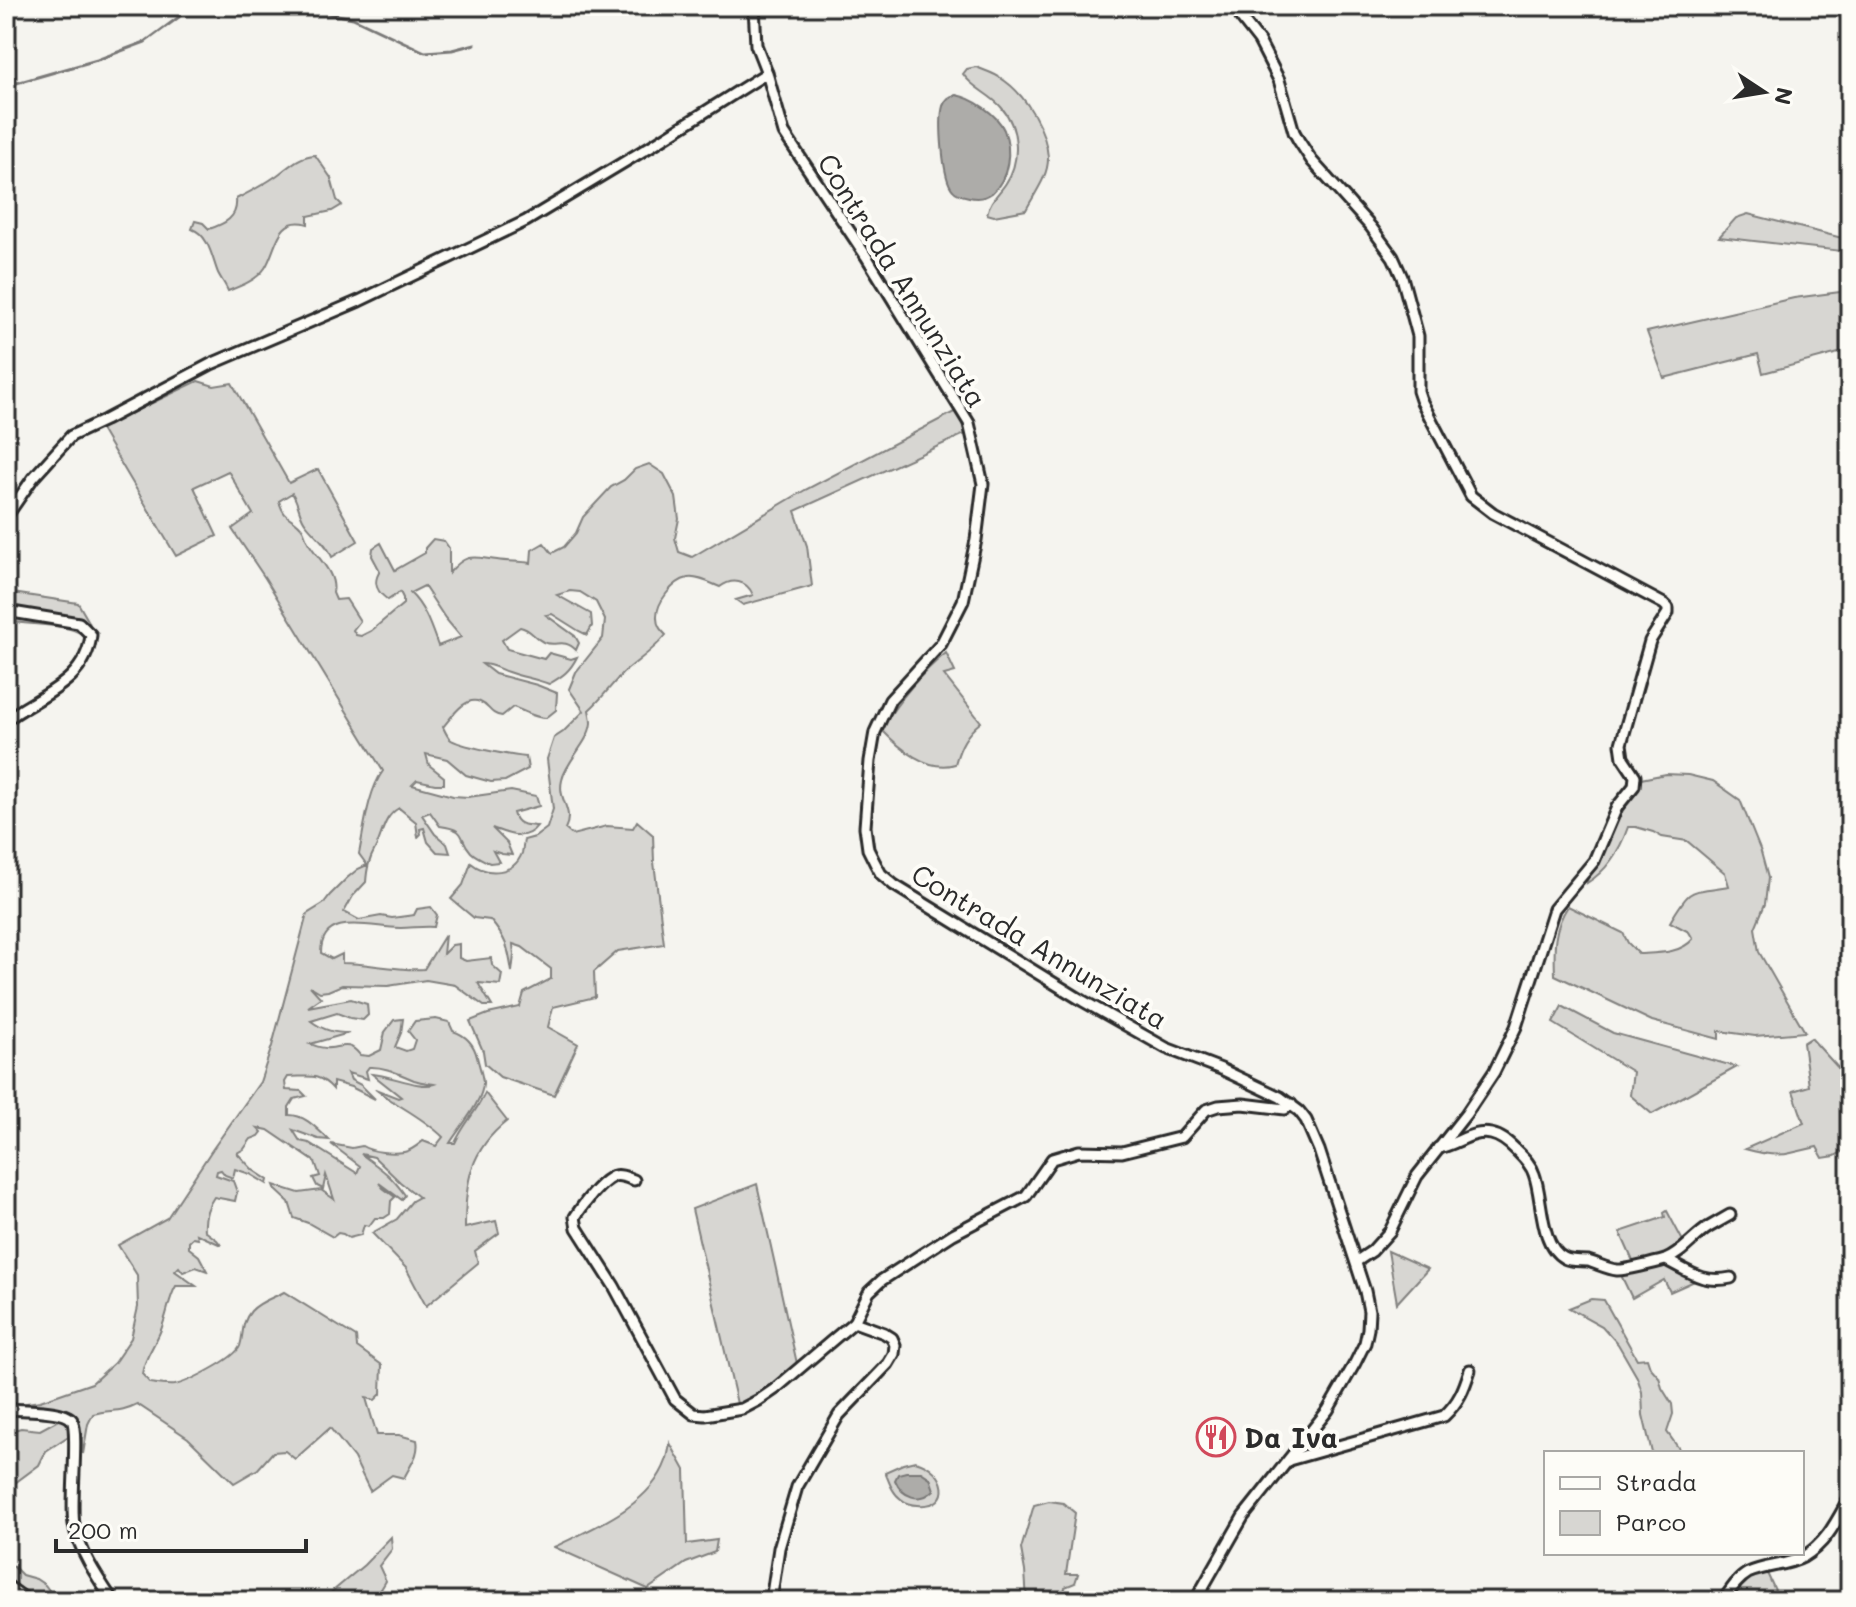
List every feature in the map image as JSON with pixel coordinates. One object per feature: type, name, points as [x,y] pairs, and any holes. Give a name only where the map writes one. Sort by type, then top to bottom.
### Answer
[{"type":"highway","points":[[6,1588],[24,1601]]},
{"type":"street","name":"Contrada Annunziata","points":[[754,6],[756,45],[784,133],[866,256],[969,423],[983,484],[976,540],[963,601],[941,644],[890,700],[875,732],[865,827],[868,849],[881,874],[894,885],[1083,1001],[1166,1048],[1221,1069],[1280,1097],[1295,1108]]},
{"type":"street","points":[[1237,6],[1241,18],[1263,49],[1279,80],[1299,141],[1312,161],[1371,227],[1393,257],[1402,277],[1418,336],[1418,391],[1471,496],[1493,513],[1668,608],[1650,641],[1621,744],[1623,758],[1635,776],[1634,786],[1617,807],[1594,861],[1554,909],[1516,1027],[1494,1072],[1466,1114],[1417,1176],[1390,1231],[1372,1251],[1357,1261]]},
{"type":"street","points":[[6,517],[33,478],[71,436],[211,364],[359,301],[526,221],[767,73]]},
{"type":"street","points":[[6,611],[79,623],[91,635],[90,649],[80,667],[61,687],[6,720]]},
{"type":"street","points":[[634,1180],[619,1175],[603,1185],[575,1217],[577,1228],[614,1286],[675,1399],[694,1414],[705,1415],[742,1409],[775,1389],[854,1322],[869,1292],[882,1280],[953,1234],[1026,1196],[1052,1159],[1079,1151],[1122,1152],[1182,1137],[1206,1110],[1218,1106],[1243,1104],[1295,1108],[1313,1132],[1357,1261],[1369,1311],[1365,1343],[1328,1410],[1243,1517],[1195,1601]]},
{"type":"street","points":[[1438,1148],[1481,1133],[1494,1134],[1507,1141],[1528,1162],[1535,1175],[1545,1226],[1553,1248],[1565,1259],[1583,1260],[1625,1271],[1666,1260],[1706,1228],[1730,1215]]},
{"type":"street","points":[[1666,1260],[1700,1277],[1716,1281],[1731,1278]]},
{"type":"street","points":[[771,1601],[779,1548],[797,1487],[839,1415],[894,1354],[892,1338],[854,1322]]},
{"type":"street","points":[[1289,1460],[1444,1416],[1464,1391],[1470,1370]]},
{"type":"street","points":[[6,1409],[51,1412],[72,1419],[75,1431],[73,1521],[77,1539],[113,1601]]},
{"type":"street","points":[[1723,1601],[1748,1573],[1802,1557],[1817,1547],[1830,1534],[1850,1497]]},
{"type":"green space","points":[[976,67],[998,76],[1013,88],[1028,105],[1044,136],[1048,164],[1026,210],[994,216],[987,214],[992,201],[1011,174],[1016,144],[1011,124],[1001,107],[963,74],[967,69]]},
{"type":"green space","points":[[315,155],[331,178],[337,200],[342,205],[332,211],[308,216],[308,224],[297,223],[283,229],[262,272],[228,291],[206,242],[192,229],[195,221],[209,229],[225,222],[235,211],[236,199],[299,160]]},
{"type":"green space","points":[[1748,214],[1850,240],[1850,252],[1719,237],[1736,218]]},
{"type":"green space","points":[[1850,288],[1850,350],[1763,373],[1758,354],[1664,378],[1647,332],[1794,298]]},
{"type":"green space","points":[[198,381],[214,386],[232,383],[289,483],[318,469],[358,541],[332,557],[304,521],[292,493],[279,501],[287,516],[303,530],[329,572],[336,600],[346,599],[360,621],[353,630],[361,636],[403,604],[400,592],[388,600],[377,587],[376,579],[380,571],[372,556],[373,548],[381,543],[395,570],[425,553],[425,548],[433,539],[444,541],[449,548],[449,573],[466,559],[476,557],[531,563],[532,550],[544,543],[552,553],[564,547],[576,533],[583,517],[611,487],[635,469],[649,464],[664,474],[676,497],[679,519],[675,538],[679,552],[692,557],[805,490],[958,410],[965,434],[795,511],[807,546],[812,586],[743,605],[736,600],[753,595],[747,586],[739,582],[729,582],[720,587],[692,578],[677,583],[662,600],[657,612],[657,621],[666,635],[623,673],[589,710],[589,730],[562,780],[568,816],[565,829],[572,835],[607,826],[633,828],[637,821],[653,835],[664,944],[618,951],[594,972],[595,997],[553,1007],[548,1027],[578,1044],[554,1095],[500,1077],[485,1064],[470,1021],[520,1007],[524,993],[551,979],[551,969],[522,947],[513,944],[512,972],[506,944],[490,920],[474,918],[451,899],[463,885],[471,863],[485,870],[507,869],[518,860],[524,840],[535,837],[547,828],[553,809],[547,759],[554,738],[584,711],[569,689],[576,672],[603,638],[605,620],[596,602],[580,592],[557,595],[591,614],[592,626],[587,635],[552,614],[546,615],[575,636],[579,643],[576,650],[563,643],[543,642],[520,627],[502,640],[507,649],[544,659],[549,653],[571,659],[577,657],[566,673],[549,684],[482,664],[495,674],[557,693],[556,710],[541,718],[513,707],[502,716],[474,701],[459,708],[443,727],[455,742],[526,757],[528,769],[505,781],[491,782],[466,775],[447,759],[426,754],[429,765],[444,777],[444,784],[417,780],[412,785],[453,796],[511,791],[536,796],[539,806],[513,813],[519,823],[537,826],[532,831],[516,835],[492,828],[507,843],[512,855],[493,851],[499,862],[490,863],[480,858],[471,852],[459,832],[440,826],[430,812],[422,815],[435,834],[447,844],[450,853],[437,852],[428,842],[424,828],[420,829],[418,837],[416,822],[399,808],[386,821],[370,861],[366,882],[344,912],[359,920],[414,915],[417,909],[431,907],[437,915],[434,927],[339,926],[323,939],[321,953],[332,959],[342,954],[342,963],[424,969],[445,935],[443,954],[452,945],[459,944],[459,958],[466,961],[491,958],[492,965],[502,974],[500,985],[478,983],[492,1006],[484,1006],[455,985],[426,980],[388,986],[342,985],[320,992],[310,986],[321,998],[308,1007],[351,999],[367,1004],[368,1015],[363,1020],[337,1013],[311,1021],[329,1030],[349,1033],[310,1044],[325,1048],[350,1047],[360,1055],[369,1056],[381,1050],[385,1032],[394,1020],[403,1019],[395,1047],[406,1051],[412,1049],[415,1040],[408,1031],[415,1021],[436,1019],[449,1022],[453,1031],[468,1041],[477,1057],[483,1079],[482,1089],[476,1105],[450,1143],[455,1143],[485,1093],[507,1121],[485,1144],[472,1168],[466,1196],[465,1228],[496,1221],[499,1233],[475,1251],[478,1263],[426,1306],[406,1268],[372,1233],[397,1219],[419,1197],[374,1157],[361,1154],[389,1176],[405,1195],[402,1200],[379,1183],[395,1197],[391,1201],[390,1214],[375,1218],[369,1226],[364,1225],[361,1235],[349,1238],[338,1233],[333,1237],[294,1218],[289,1202],[274,1185],[299,1193],[321,1190],[334,1199],[326,1175],[323,1189],[317,1186],[313,1178],[320,1176],[315,1162],[268,1130],[258,1128],[262,1132],[259,1136],[251,1139],[237,1153],[268,1180],[267,1184],[235,1169],[233,1178],[221,1170],[217,1171],[216,1175],[233,1181],[237,1192],[235,1201],[214,1197],[206,1213],[205,1231],[221,1245],[197,1234],[198,1239],[193,1238],[189,1242],[189,1248],[199,1256],[207,1271],[196,1267],[183,1272],[179,1267],[175,1271],[196,1286],[176,1286],[142,1374],[150,1383],[172,1385],[210,1369],[230,1357],[240,1346],[244,1324],[251,1311],[284,1292],[356,1337],[357,1347],[382,1365],[381,1394],[375,1400],[366,1398],[377,1435],[399,1435],[417,1440],[416,1455],[404,1478],[392,1475],[370,1491],[354,1458],[330,1428],[295,1459],[285,1451],[273,1452],[258,1469],[234,1483],[188,1438],[137,1404],[93,1414],[88,1424],[83,1454],[81,1430],[75,1418],[61,1411],[20,1404],[40,1401],[92,1383],[114,1363],[131,1338],[138,1307],[137,1275],[118,1245],[167,1218],[260,1082],[307,914],[323,904],[358,869],[367,865],[359,854],[370,799],[383,771],[232,529],[253,514],[228,471],[194,487],[217,536],[176,556],[100,428]],"holes":[[[424,586],[445,618],[461,637],[438,646],[424,611],[410,593]],[[369,1067],[434,1084],[421,1085],[372,1074],[401,1097],[375,1089],[443,1137],[436,1146],[423,1141],[399,1153],[331,1144],[360,1166],[357,1173],[309,1143],[300,1141],[293,1130],[329,1140],[306,1120],[289,1115],[294,1099],[306,1096],[301,1091],[286,1090],[285,1082],[288,1077],[313,1077],[323,1080],[333,1089],[333,1082],[375,1099],[351,1080],[348,1073],[368,1079],[366,1071]]]},
{"type":"green space","points":[[6,592],[78,603],[89,622],[94,640],[62,627],[6,621]]},
{"type":"green space","points":[[946,653],[955,672],[944,675],[981,722],[964,741],[955,764],[945,766],[914,757],[881,729],[910,688]]},
{"type":"green space","points":[[1666,774],[1713,781],[1740,800],[1768,878],[1765,904],[1755,928],[1759,952],[1805,1032],[1755,1036],[1719,1031],[1719,1039],[1652,1021],[1555,975],[1557,931],[1568,906],[1623,933],[1639,954],[1661,953],[1682,948],[1693,939],[1689,932],[1670,922],[1688,896],[1729,886],[1725,873],[1687,841],[1662,837],[1636,827],[1628,827],[1612,859],[1587,883],[1588,875],[1600,859],[1615,818],[1641,779]]},
{"type":"green space","points":[[1562,1006],[1613,1033],[1737,1067],[1652,1114],[1630,1095],[1633,1072],[1553,1023]]},
{"type":"green space","points":[[1811,1038],[1850,1081],[1850,1148],[1823,1158],[1817,1147],[1780,1155],[1745,1149],[1804,1123],[1793,1091],[1809,1086],[1803,1043]]},
{"type":"green space","points":[[757,1184],[798,1368],[738,1408],[692,1209]]},
{"type":"green space","points":[[1667,1211],[1684,1243],[1672,1252],[1681,1274],[1688,1272],[1699,1279],[1670,1292],[1664,1280],[1632,1298],[1620,1273],[1636,1268],[1620,1232],[1665,1217]]},
{"type":"green space","points":[[1388,1251],[1428,1269],[1397,1303]]},
{"type":"green space","points":[[1591,1299],[1604,1300],[1637,1359],[1647,1358],[1659,1377],[1672,1404],[1673,1414],[1667,1432],[1681,1451],[1652,1451],[1643,1415],[1642,1392],[1618,1344],[1602,1326],[1569,1308]]},
{"type":"green space","points":[[62,1418],[70,1424],[73,1433],[46,1451],[39,1465],[6,1494],[6,1432],[21,1428],[40,1430]]},
{"type":"green space","points":[[670,1443],[685,1470],[687,1544],[717,1540],[715,1552],[686,1563],[648,1589],[554,1547],[619,1514],[634,1503],[658,1477],[667,1459]]},
{"type":"green space","points":[[915,1461],[926,1465],[940,1479],[942,1495],[938,1501],[914,1505],[907,1503],[893,1490],[885,1472]]},
{"type":"green space","points":[[1049,1501],[1063,1503],[1075,1513],[1066,1574],[1078,1574],[1075,1583],[1065,1587],[1063,1601],[1027,1601],[1021,1549],[1034,1505]]},
{"type":"green space","points":[[391,1537],[392,1549],[379,1566],[386,1581],[374,1601],[321,1601],[364,1565]]},
{"type":"green space","points":[[6,1559],[22,1575],[45,1585],[57,1601],[6,1601]]},
{"type":"green space","points":[[1766,1571],[1780,1601],[1738,1601],[1733,1594],[1740,1586]]},
{"type":"shaded area","points":[[956,95],[984,108],[1004,130],[1008,155],[1005,172],[998,187],[984,197],[972,198],[956,193],[946,174],[942,113],[947,100]]},
{"type":"shaded area","points":[[921,1472],[930,1478],[934,1490],[923,1497],[912,1497],[902,1491],[895,1480],[898,1474]]},
{"type":"waterway","points":[[6,86],[97,60],[145,42],[191,6]]},
{"type":"waterway","points":[[291,6],[353,18],[425,52],[475,44]]},
{"type":"place","name":"Da Iva","points":[[1216,1437]]}]
